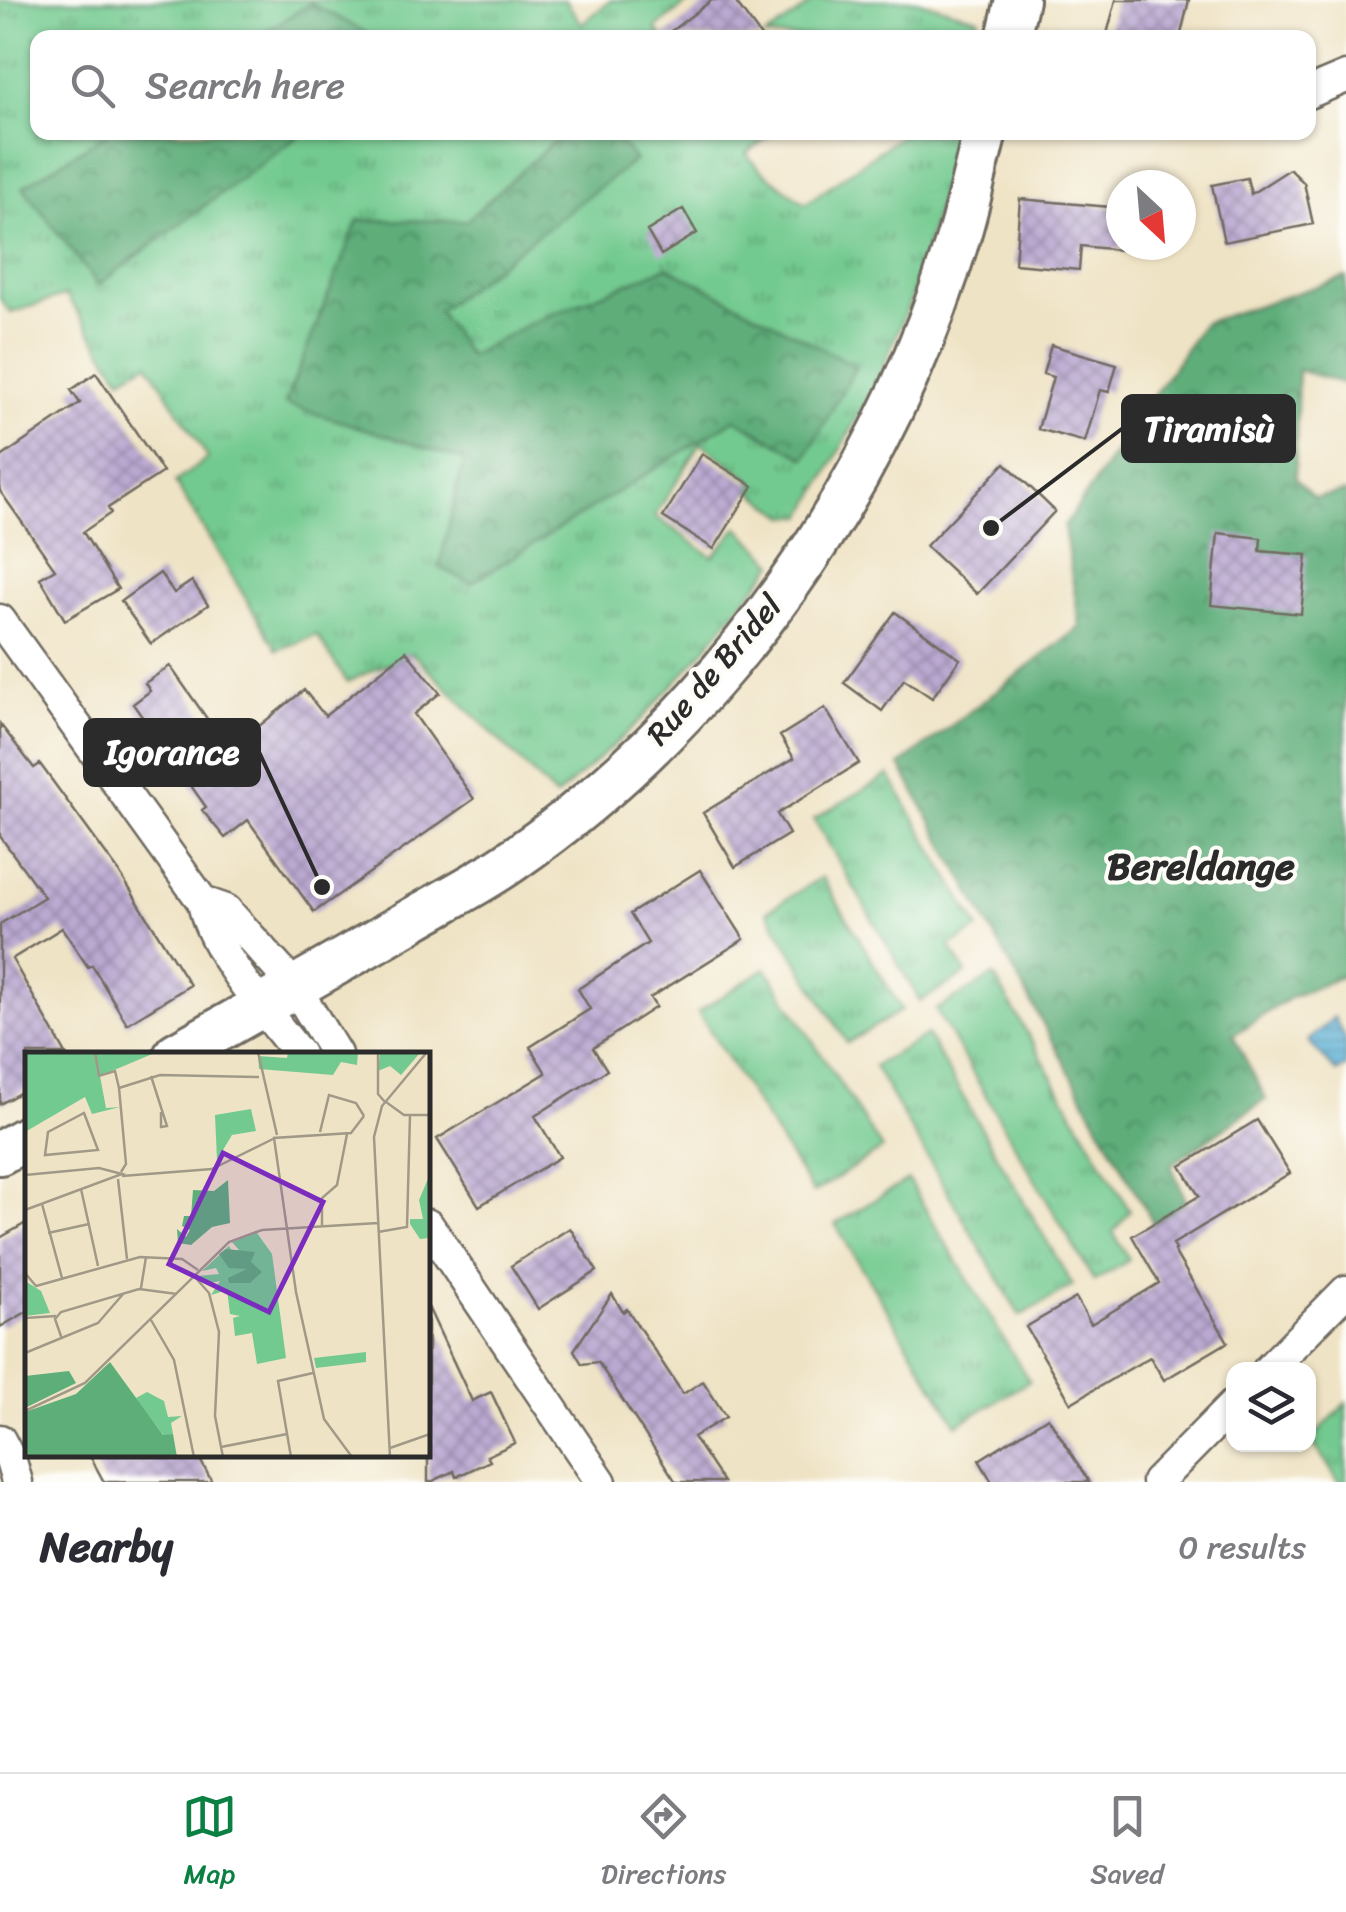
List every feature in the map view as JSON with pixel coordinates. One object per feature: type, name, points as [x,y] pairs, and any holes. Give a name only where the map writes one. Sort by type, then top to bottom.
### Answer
[{"type":"main road","name":"Rue de Bridel","points":[[180,1052],[524,852],[599,793],[679,718],[749,637],[809,556],[859,475],[906,378],[959,236],[983,140]]},
{"type":"main road","points":[[0,1152],[25,1139]]},
{"type":"street","points":[[1316,90],[1346,77]]},
{"type":"street","points":[[0,620],[204,902],[226,910],[278,997],[298,1052]]},
{"type":"street","points":[[278,997],[334,1052]]},
{"type":"street","points":[[430,1227],[601,1482]]},
{"type":"street","points":[[1276,1362],[1346,1290]]},
{"type":"street","points":[[1157,1482],[1226,1412]]},
{"type":"street","points":[[0,1440],[17,1482]]},
{"type":"green space","points":[[0,0],[565,0],[582,24],[611,0],[691,0],[657,30],[30,30],[30,140],[764,140],[746,154],[805,204],[894,140],[956,140],[913,294],[878,380],[804,516],[786,516],[751,491],[753,481],[701,443],[655,516],[713,557],[738,527],[775,563],[695,661],[636,725],[556,797],[412,653],[347,682],[317,635],[277,650],[175,482],[208,458],[148,363],[121,378],[66,295],[11,313],[0,299]]},
{"type":"green space","points":[[816,0],[916,0],[978,18],[977,30],[775,30]]},
{"type":"green space","points":[[311,3],[361,30],[268,30]]},
{"type":"green space","points":[[96,140],[293,140],[98,285],[23,187]]},
{"type":"green space","points":[[555,140],[619,140],[635,160],[438,311],[469,356],[529,324],[667,267],[856,366],[805,458],[735,419],[471,583],[439,567],[464,460],[285,404],[358,220],[466,221]]},
{"type":"green space","points":[[1346,277],[1346,384],[1298,370],[1295,478],[1314,498],[1346,492],[1346,975],[1291,997],[1233,1035],[1266,1099],[1171,1165],[1186,1201],[1153,1223],[900,765],[1080,627],[1064,527],[1203,323]]},
{"type":"green space","points":[[889,775],[979,929],[950,946],[966,974],[920,1001],[814,819]]},
{"type":"green space","points":[[822,877],[902,1010],[847,1043],[767,911]]},
{"type":"green space","points":[[766,968],[882,1149],[813,1193],[698,1012]]},
{"type":"green space","points":[[994,976],[1130,1211],[1113,1232],[1129,1260],[1094,1281],[936,1010]]},
{"type":"green space","points":[[927,1035],[1073,1286],[1020,1316],[874,1066]]},
{"type":"green space","points":[[908,1180],[1029,1381],[957,1425],[835,1224]]},
{"type":"green space","points":[[1346,1403],[1346,1482],[1339,1482],[1316,1448],[1316,1435]]},
{"type":"water","points":[[1334,1017],[1346,1041],[1346,1067],[1336,1072],[1308,1041]]},
{"type":"building","points":[[712,0],[734,0],[756,30],[673,30]]},
{"type":"building","points":[[1116,0],[1189,0],[1182,30],[1108,30]]},
{"type":"building","points":[[1290,169],[1304,183],[1313,224],[1224,242],[1212,185],[1247,178],[1251,194]]},
{"type":"building","points":[[1020,199],[1106,207],[1106,248],[1081,246],[1079,270],[1015,264]]},
{"type":"building","points":[[683,209],[697,233],[661,255],[647,231]]},
{"type":"building","points":[[1051,345],[1117,364],[1109,392],[1100,390],[1085,442],[1038,429],[1053,377],[1043,374]]},
{"type":"building","points":[[96,373],[163,472],[108,508],[111,513],[83,532],[118,589],[65,620],[40,578],[55,569],[0,491],[0,458],[80,403],[71,390]]},
{"type":"building","points":[[702,454],[753,486],[714,549],[663,517]]},
{"type":"building","points":[[1005,463],[1055,511],[977,594],[926,546]]},
{"type":"building","points":[[1218,533],[1261,538],[1260,551],[1307,555],[1301,614],[1211,605]]},
{"type":"building","points":[[160,573],[174,593],[192,581],[208,605],[151,644],[121,601]]},
{"type":"building","points":[[895,612],[960,659],[932,698],[904,679],[882,711],[844,683]]},
{"type":"building","points":[[406,651],[440,693],[414,714],[474,799],[314,912],[248,820],[225,838],[202,810],[206,807],[133,704],[150,691],[145,683],[170,666],[229,750],[304,690],[325,716]]},
{"type":"building","points":[[825,708],[859,763],[777,814],[789,834],[735,867],[703,813],[794,758],[780,736]]},
{"type":"building","points":[[0,724],[34,768],[40,764],[119,872],[190,985],[127,1024],[92,965],[88,967],[62,928],[12,959],[65,1052],[25,1052],[25,1090],[0,1104],[0,924],[44,897],[0,836]]},
{"type":"building","points":[[700,870],[744,939],[650,998],[656,1007],[593,1048],[607,1070],[535,1116],[560,1157],[479,1206],[437,1139],[546,1073],[530,1047],[590,1009],[578,989],[648,943],[630,914]]},
{"type":"building","points":[[1257,1120],[1290,1173],[1173,1244],[1228,1342],[1164,1380],[1150,1357],[1071,1403],[1026,1327],[1076,1298],[1091,1324],[1159,1283],[1132,1236],[1199,1196],[1181,1166]]},
{"type":"building","points":[[25,1224],[25,1313],[0,1327],[0,1238]]},
{"type":"building","points":[[570,1228],[597,1271],[538,1309],[511,1266]]},
{"type":"building","points":[[612,1294],[623,1312],[627,1309],[683,1394],[703,1381],[726,1417],[693,1437],[723,1482],[676,1482],[598,1362],[582,1364],[574,1350]]},
{"type":"building","points":[[430,1311],[472,1401],[491,1392],[515,1443],[487,1456],[490,1461],[456,1477],[454,1471],[428,1482]]},
{"type":"building","points":[[1048,1417],[1089,1482],[992,1482],[979,1460]]},
{"type":"building","points":[[91,1457],[199,1457],[212,1482],[104,1482]]},
{"type":"place","name":"Tiramisù","points":[[991,528]]},
{"type":"place","name":"Igorance","points":[[322,887]]},
{"type":"district","name":"Bereldange","points":[[1201,866]]}]
